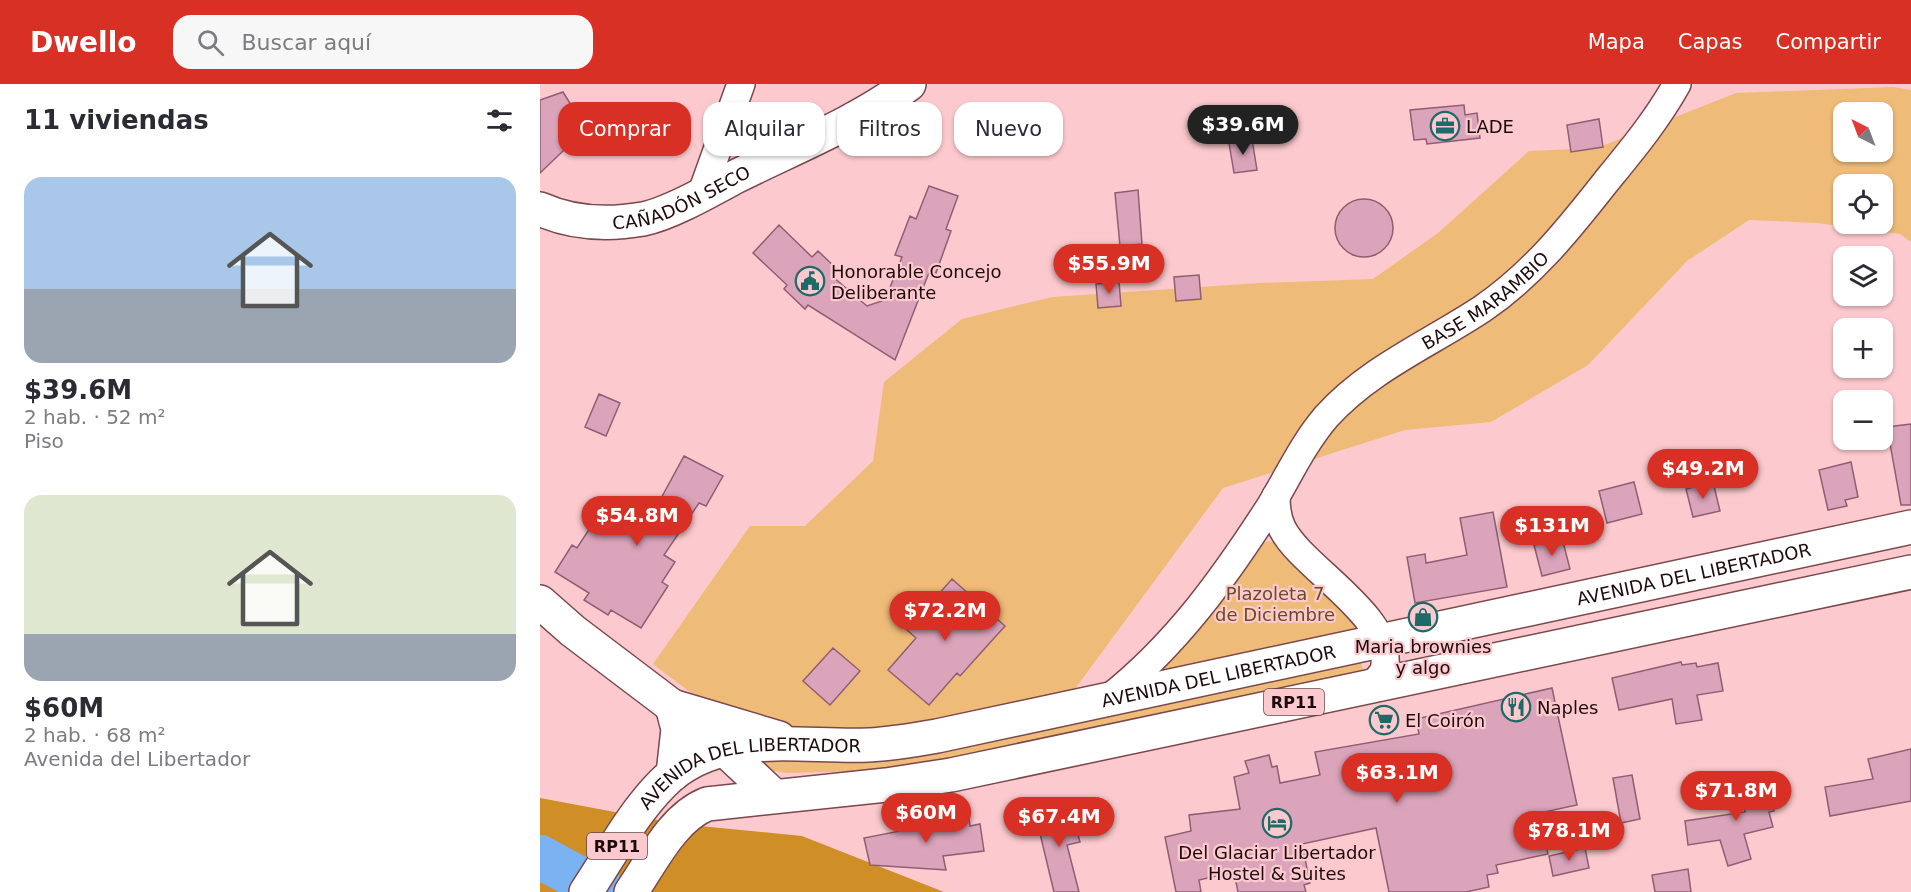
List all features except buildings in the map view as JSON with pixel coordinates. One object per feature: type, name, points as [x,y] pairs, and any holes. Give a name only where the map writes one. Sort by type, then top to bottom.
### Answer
[{"type":"main road","name":"CAÑADÓN SECO","points":[[540,209],[580,222],[609,223],[646,218],[701,195],[856,117],[909,84]]},
{"type":"main road","name":"AVENIDA DEL LIBERTADOR","points":[[586,892],[647,801],[673,774],[701,757],[726,750],[745,746],[792,743],[831,746],[903,741],[1908,530]]},
{"type":"main road","name":"AVENIDA DEL LIBERTADOR","points":[[631,892],[679,824],[697,808],[707,804],[886,785],[951,775],[1911,572]]},
{"type":"main road","points":[[540,602],[573,631],[726,750],[774,796]]},
{"type":"main road","points":[[540,615],[573,631]]},
{"type":"main road","points":[[672,706],[792,743]]},
{"type":"main road","points":[[672,706],[678,729],[673,774]]},
{"type":"street","points":[[701,195],[741,84]]},
{"type":"street","name":"BASE MARAMBIO","points":[[1108,699],[1153,662],[1186,626],[1223,578],[1310,438],[1345,399],[1395,361],[1482,309],[1540,262],[1640,139],[1677,84]]},
{"type":"street","points":[[1276,496],[1276,512],[1287,537],[1351,599],[1381,641],[1384,671],[1377,680],[1365,687]]},
{"type":"green space","points":[[1893,87],[1911,90],[1911,242],[1900,234],[1893,233],[1893,174],[1833,174],[1833,225],[1749,220],[1687,261],[1588,365],[1491,422],[1405,430],[1223,488],[1066,701],[831,739],[755,723],[690,692],[653,664],[750,526],[805,526],[873,461],[884,382],[962,319],[1052,297],[1260,283],[1373,279],[1438,233],[1529,151],[1597,148],[1736,93]]},
{"type":"green space","name":"Plazoleta 7 de Diciembre","points":[[1269,541],[1278,544],[1357,624],[1353,631],[1150,676],[1205,623],[1259,544]]},
{"type":"green space","points":[[1360,659],[1365,678],[908,770],[787,773],[768,770],[761,761],[770,755]]},
{"type":"shaded area","points":[[540,798],[679,824],[802,836],[944,892],[540,892]]},
{"type":"waterway","points":[[540,857],[605,892]]},
{"type":"place","name":"LADE","points":[[1445,126]]},
{"type":"place","name":"Honorable Concejo Deliberante","points":[[810,281]]},
{"type":"place","name":"Maria brownies y algo","points":[[1423,617]]},
{"type":"place","name":"Naples","points":[[1516,707]]},
{"type":"place","name":"El Coirón","points":[[1384,720]]},
{"type":"place","name":"Del Glaciar Libertador Hostel & Suites","points":[[1277,823]]}]
